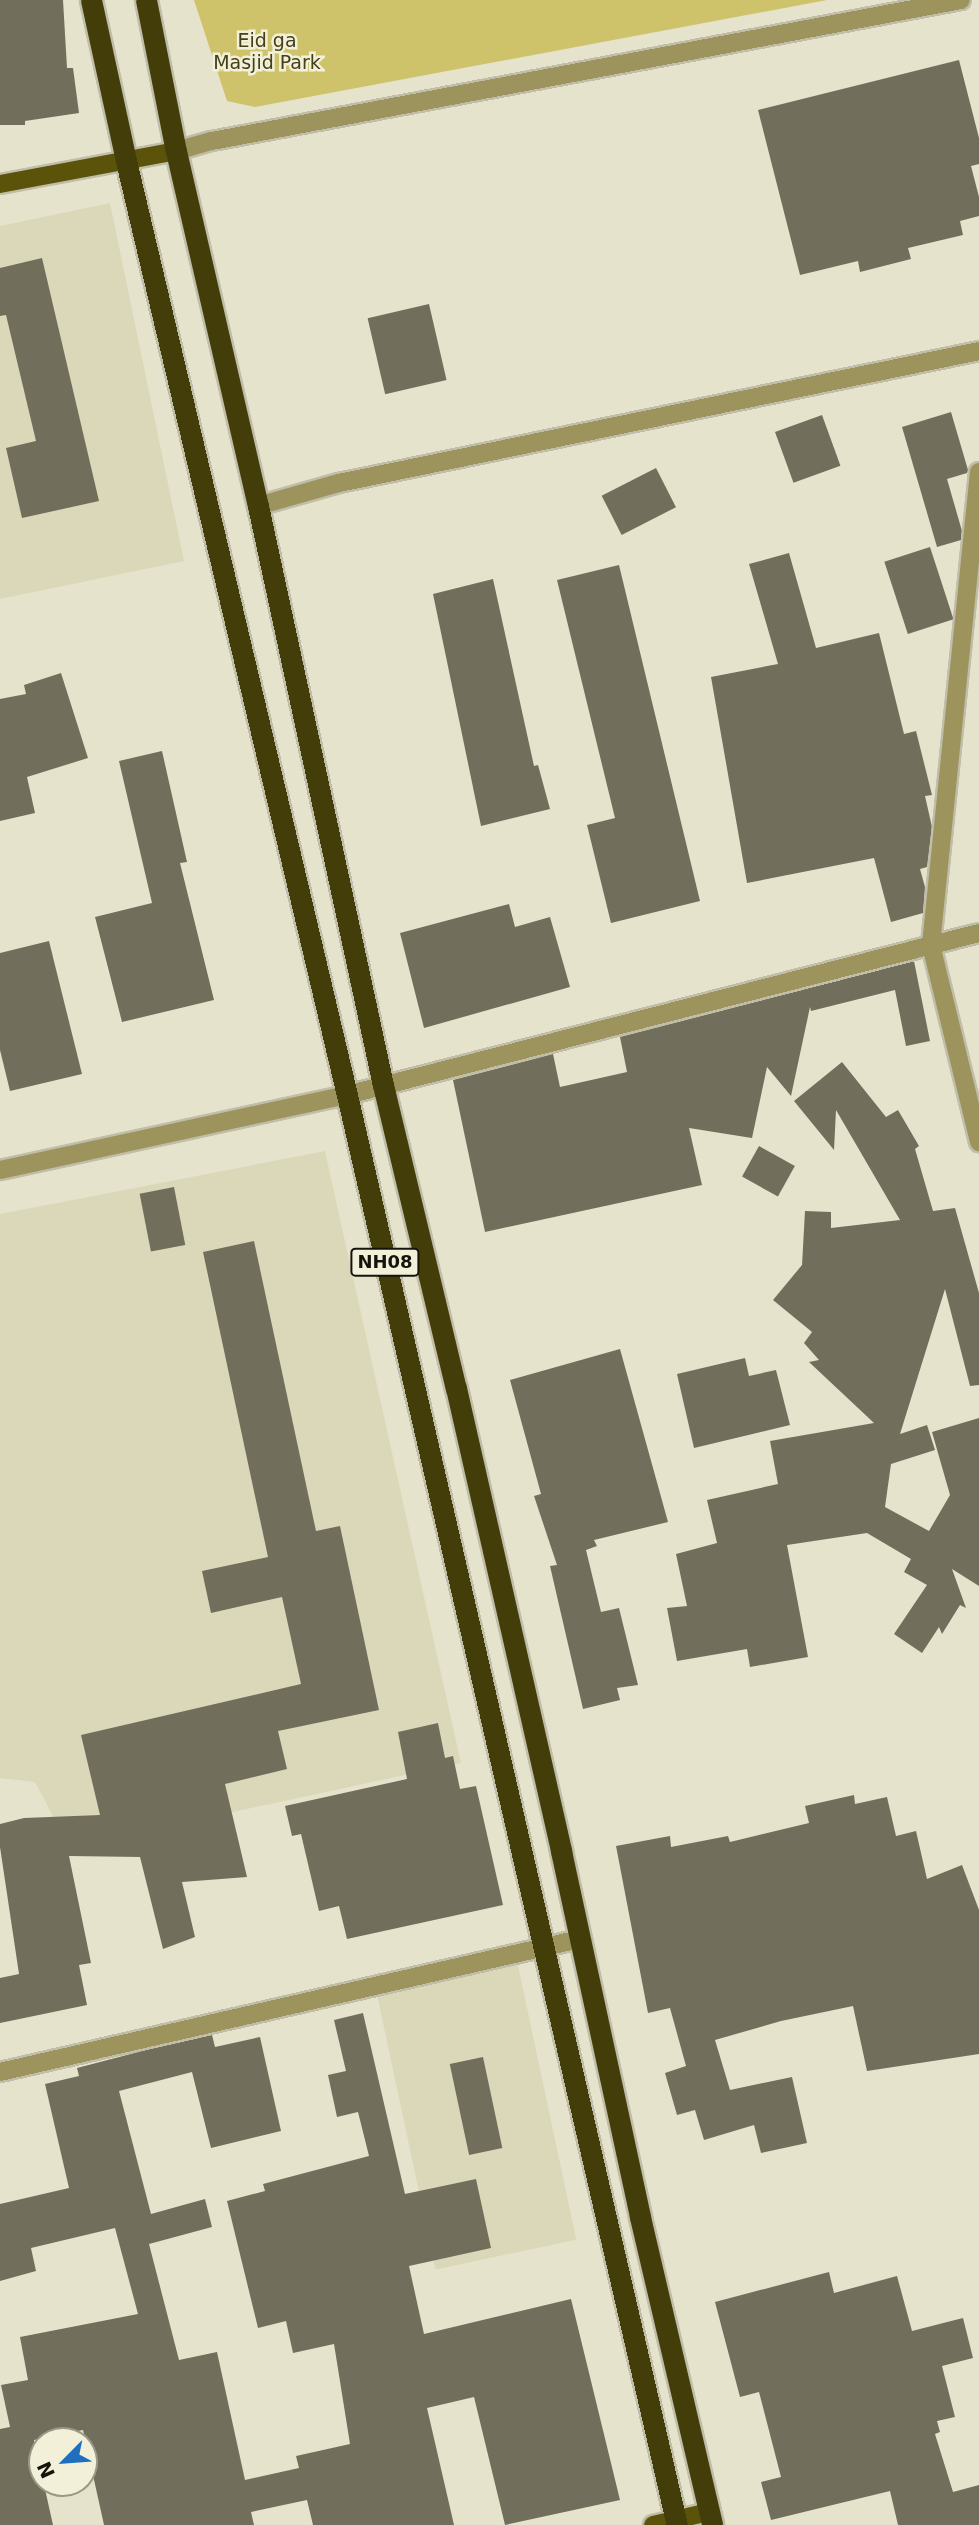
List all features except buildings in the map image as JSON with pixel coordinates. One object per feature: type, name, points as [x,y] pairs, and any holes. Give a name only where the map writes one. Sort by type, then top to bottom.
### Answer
[{"type":"highway","name":"NH08","points":[[91,0],[126,161],[347,1094],[676,2522]]},
{"type":"highway","name":"NH08","points":[[146,0],[176,151],[258,506],[383,1085],[439,1314],[710,2519]]},
{"type":"main road","points":[[0,184],[176,151]]},
{"type":"main road","points":[[653,2525],[710,2519]]},
{"type":"street","points":[[176,151],[212,141],[961,0]]},
{"type":"street","points":[[258,506],[339,483],[979,351]]},
{"type":"street","points":[[979,472],[931,945],[979,1142]]},
{"type":"street","points":[[0,1170],[347,1094],[979,933]]},
{"type":"street","points":[[0,2072],[580,1939]]},
{"type":"shaded area","points":[[110,203],[184,561],[0,599],[0,226]]},
{"type":"shaded area","points":[[325,1151],[461,1763],[168,1826],[61,1832],[35,1782],[0,1778],[0,1214]]},
{"type":"shaded area","points":[[516,1956],[576,2240],[435,2270],[375,1986]]},
{"type":"green space","name":"Eid ga Masjid Park","points":[[194,0],[827,0],[255,107],[227,101]]}]
